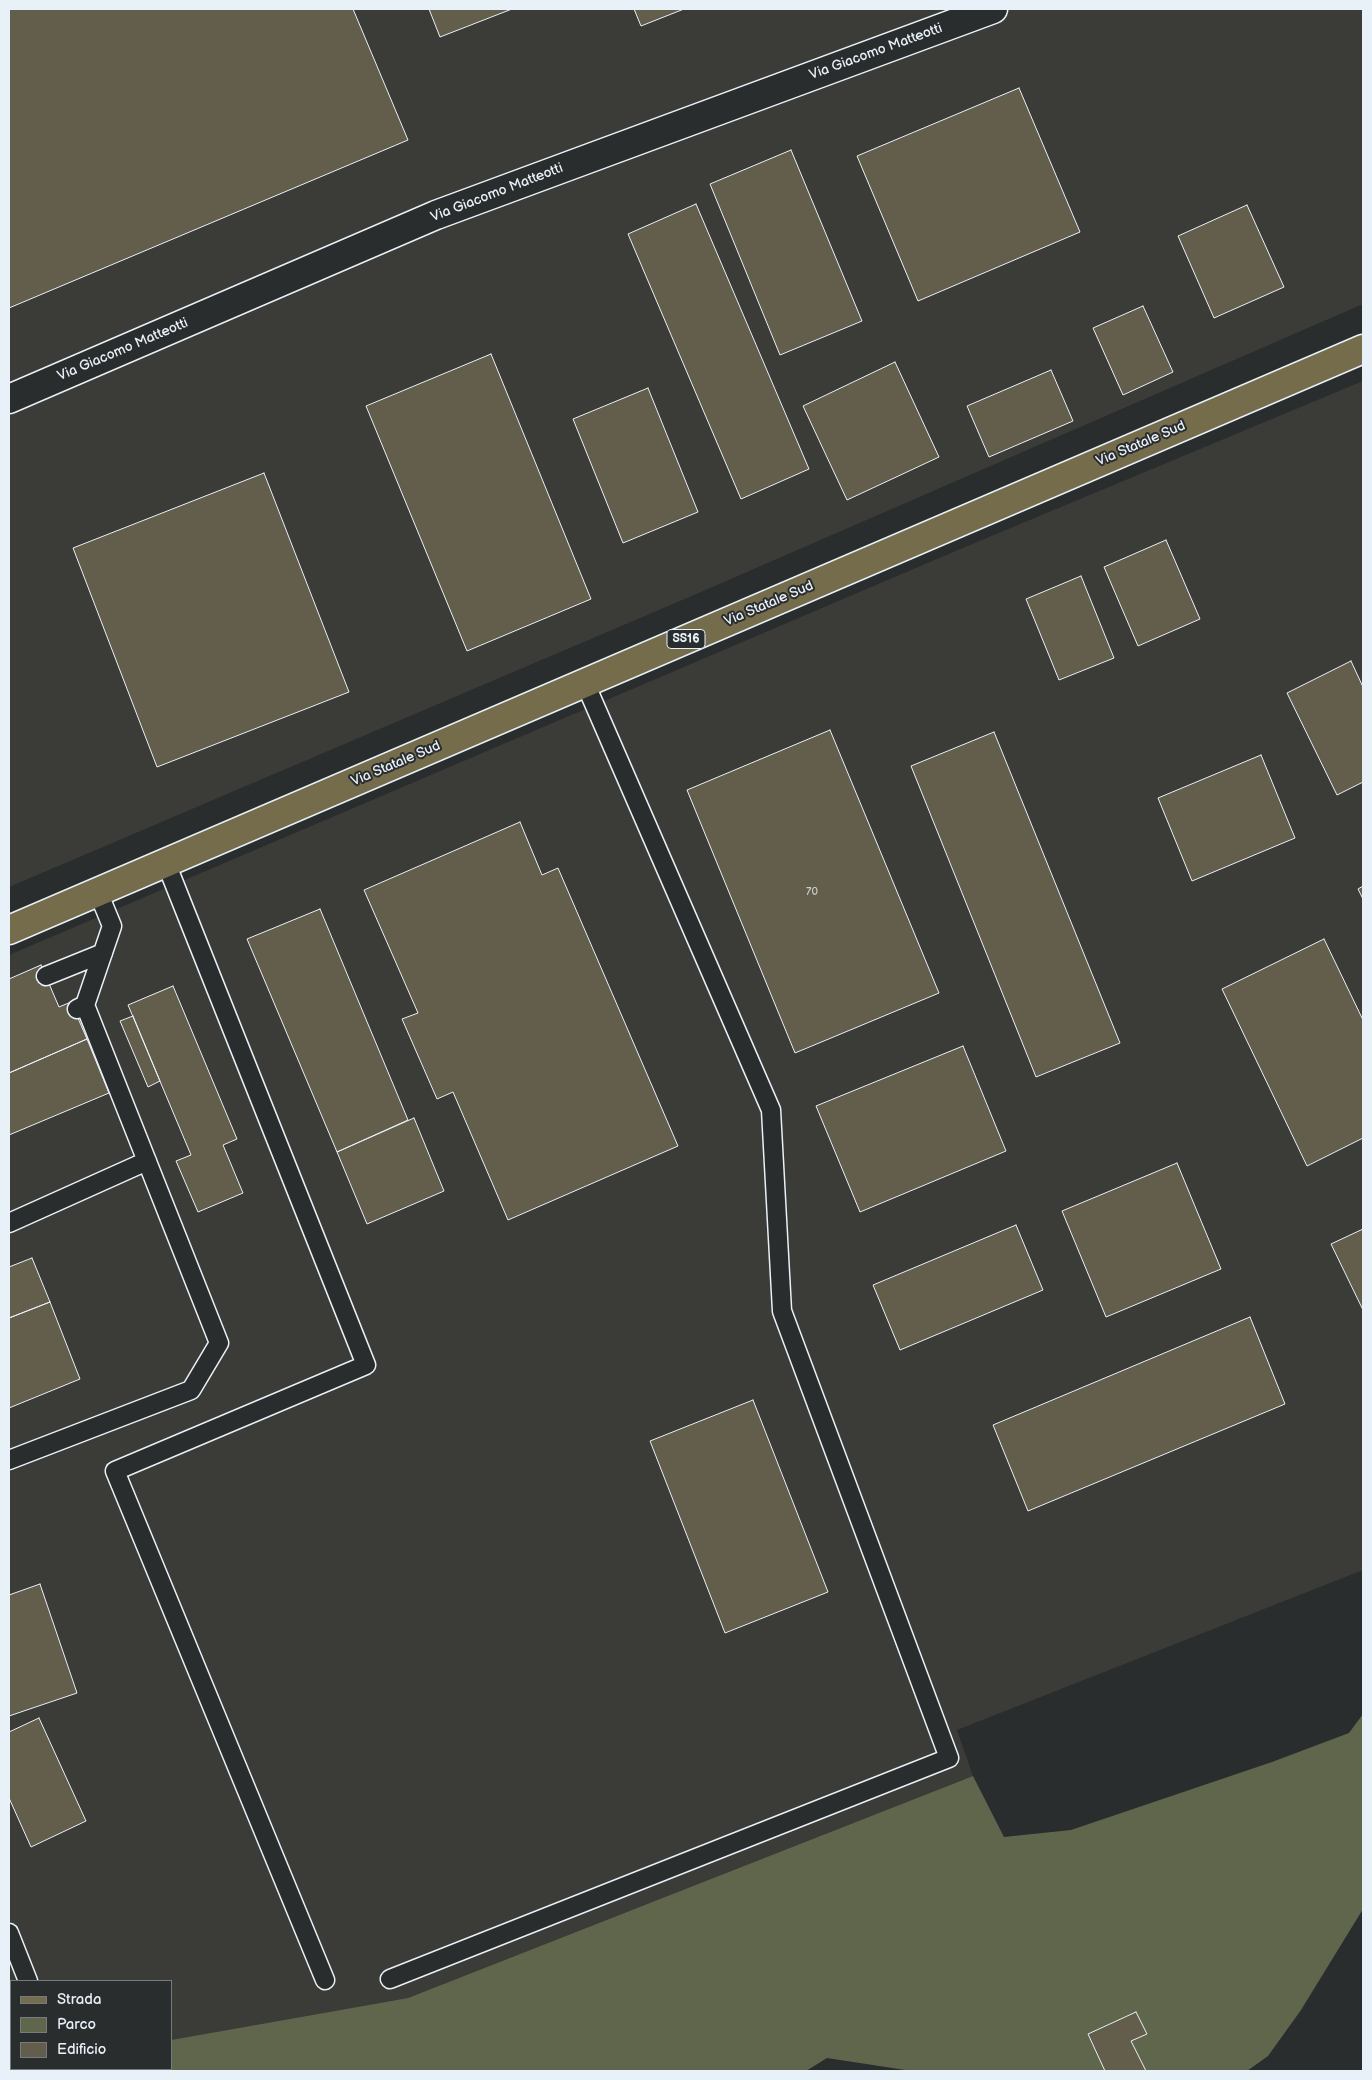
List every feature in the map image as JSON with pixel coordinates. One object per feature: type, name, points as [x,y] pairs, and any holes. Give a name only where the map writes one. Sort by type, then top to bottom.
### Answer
[{"type":"main road","name":"Via Statale Sud","points":[[9,930],[1363,349]]},
{"type":"street","name":"Via Giacomo Matteotti","points":[[9,399],[436,215],[994,9]]},
{"type":"lane","points":[[390,1979],[949,1758],[782,1311],[771,1110],[586,682]]},
{"type":"lane","points":[[166,863],[366,1364],[115,1471],[325,1980]]},
{"type":"lane","points":[[9,1460],[191,1390],[219,1343],[147,1161],[81,1007],[103,954],[112,926],[98,892]]},
{"type":"lane","points":[[46,976],[103,954]]},
{"type":"lane","points":[[9,1223],[147,1161]]},
{"type":"lane","points":[[9,1933],[28,1980]]},
{"type":"shaded area","points":[[9,9],[1363,9],[1363,304],[694,595],[9,887]]},
{"type":"shaded area","points":[[1363,381],[1363,1570],[957,1730],[973,1776],[408,1998],[172,2040],[172,1980],[10,1980],[10,2070],[96,2071],[9,2071],[9,955],[965,547]]},
{"type":"green space","points":[[1363,1714],[1363,1909],[1301,2010],[1268,2056],[1247,2071],[912,2071],[827,2058],[806,2071],[96,2070],[172,2070],[172,2040],[408,1998],[973,1776],[1004,1837],[1071,1830],[1272,1762],[1349,1733]]},
{"type":"building","points":[[9,9],[353,9],[408,140],[9,308]]},
{"type":"building","points":[[429,9],[512,9],[440,37]]},
{"type":"building","points":[[634,9],[684,9],[641,26]]},
{"type":"building","points":[[1019,88],[1080,232],[918,301],[857,156]]},
{"type":"building","points":[[791,150],[862,321],[780,355],[710,184]]},
{"type":"building","points":[[696,204],[809,469],[741,499],[628,234]]},
{"type":"building","points":[[1247,205],[1284,287],[1214,318],[1178,236]]},
{"type":"building","points":[[1143,306],[1173,372],[1123,395],[1093,328]]},
{"type":"building","points":[[491,354],[591,599],[467,651],[366,406]]},
{"type":"building","points":[[895,362],[939,457],[847,500],[803,406]]},
{"type":"building","points":[[1051,370],[1073,421],[989,457],[967,406]]},
{"type":"building","points":[[648,388],[698,512],[623,543],[573,419]]},
{"type":"building","points":[[264,473],[349,692],[157,767],[73,548]]},
{"type":"building","points":[[1166,540],[1200,619],[1138,646],[1104,567]]},
{"type":"building","points":[[1081,576],[1114,658],[1059,680],[1026,599]]},
{"type":"building","points":[[1351,661],[1363,687],[1363,782],[1337,795],[1287,693]]},
{"type":"building","points":[[830,730],[939,993],[795,1053],[687,790]]},
{"type":"building","points":[[994,732],[1120,1043],[1036,1077],[911,766]]},
{"type":"building","points":[[1261,755],[1295,838],[1192,881],[1158,798]]},
{"type":"building","points":[[520,822],[542,875],[558,868],[678,1146],[508,1220],[453,1092],[437,1099],[402,1019],[418,1013],[364,890]]},
{"type":"building","points":[[1363,886],[1363,899],[1358,889]]},
{"type":"building","points":[[320,909],[408,1120],[337,1152],[247,939]]},
{"type":"building","points":[[1324,939],[1363,1020],[1363,1138],[1307,1166],[1222,989]]},
{"type":"building","points":[[41,965],[59,1007],[71,1002],[87,1039],[9,1073],[9,979]]},
{"type":"building","points":[[173,986],[237,1139],[223,1145],[243,1193],[198,1212],[176,1161],[191,1155],[128,1005]]},
{"type":"building","points":[[133,1016],[160,1081],[148,1087],[120,1021]]},
{"type":"building","points":[[87,1039],[109,1093],[9,1135],[9,1073]]},
{"type":"building","points":[[963,1046],[1006,1151],[860,1212],[816,1106]]},
{"type":"building","points":[[414,1118],[444,1191],[367,1224],[337,1152]]},
{"type":"building","points":[[1177,1163],[1221,1269],[1106,1317],[1062,1211]]},
{"type":"building","points":[[1016,1225],[1043,1290],[900,1350],[873,1285]]},
{"type":"building","points":[[1363,1229],[1363,1310],[1331,1244]]},
{"type":"building","points":[[32,1258],[50,1302],[9,1318],[9,1267]]},
{"type":"building","points":[[50,1302],[80,1379],[9,1408],[9,1318]]},
{"type":"building","points":[[1250,1317],[1285,1404],[1028,1511],[993,1425]]},
{"type":"building","points":[[753,1400],[828,1592],[725,1633],[650,1441]]},
{"type":"building","points":[[40,1584],[77,1693],[9,1716],[9,1595]]},
{"type":"building","points":[[39,1718],[86,1821],[31,1847],[9,1798],[9,1732]]},
{"type":"building","points":[[1136,2012],[1147,2034],[1131,2041],[1146,2071],[1105,2071],[1088,2034]]}]
